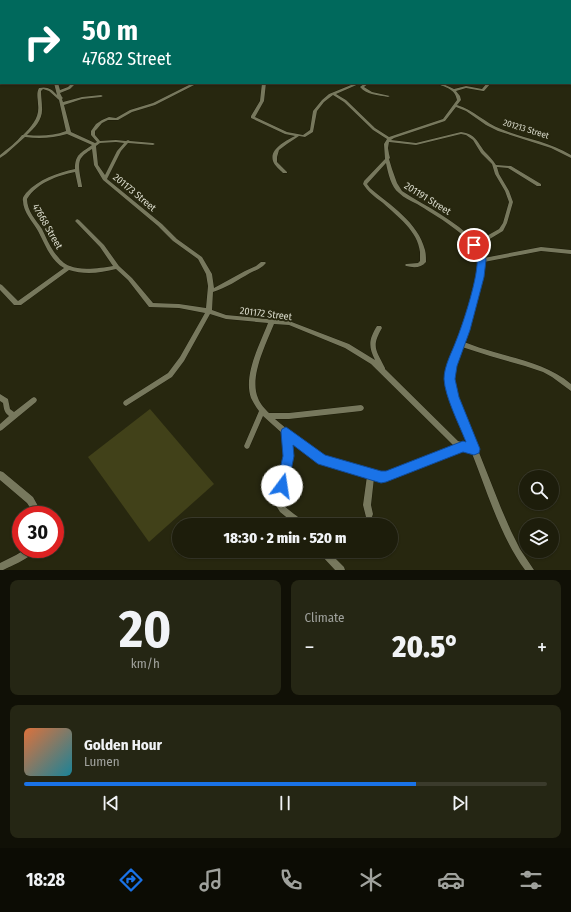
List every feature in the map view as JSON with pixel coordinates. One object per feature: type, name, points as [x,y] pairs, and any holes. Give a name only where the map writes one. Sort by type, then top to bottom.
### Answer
[{"type":"street","points":[[56,84],[68,132],[92,143],[95,146]]},
{"type":"street","points":[[59,92],[73,84]]},
{"type":"street","points":[[100,142],[93,135],[94,129],[106,118],[111,117],[117,119],[131,111],[154,104],[194,84]]},
{"type":"street","points":[[264,84],[261,103],[252,117],[257,121],[297,136],[304,136],[312,131],[317,107],[327,97],[357,84]]},
{"type":"street","points":[[366,84],[362,87],[364,90],[388,96]]},
{"type":"street","points":[[389,140],[447,118],[456,106],[460,97],[454,90],[439,84]]},
{"type":"street","points":[[454,90],[468,87],[483,90],[488,84]]},
{"type":"street","points":[[0,157],[23,136],[40,116],[41,106],[39,90],[42,88],[47,88],[56,98],[60,98]]},
{"type":"street","points":[[333,94],[346,101],[374,129],[389,140],[416,144],[459,133],[474,139],[496,166],[497,174],[507,191],[511,202],[503,227],[499,232],[474,245]]},
{"type":"street","points":[[62,104],[82,98],[101,96]]},
{"type":"street","name":"201213 Street","points":[[456,106],[469,110],[498,130],[552,145],[571,157]]},
{"type":"street","points":[[23,136],[34,138],[52,138],[68,132]]},
{"type":"street","points":[[284,172],[275,162],[275,154],[278,149],[297,136]]},
{"type":"street","name":"201191 Street","points":[[389,140],[386,146],[391,177],[396,189],[456,227],[474,245],[481,255],[482,260]]},
{"type":"street","points":[[105,179],[119,151],[128,141]]},
{"type":"street","points":[[80,186],[77,170],[78,158],[100,142],[128,141],[153,144]]},
{"type":"street","name":"201173 Street","points":[[95,146],[96,165],[105,179],[160,225],[175,240],[200,258],[209,274],[212,291],[209,311]]},
{"type":"street","points":[[388,158],[365,184],[368,189],[404,220],[420,242],[423,248],[423,262],[419,265],[408,265]]},
{"type":"street","points":[[496,166],[509,167],[539,185]]},
{"type":"street","name":"47668 Street","points":[[68,268],[50,250],[40,229],[29,213],[25,200],[37,185],[45,179],[77,170]]},
{"type":"street","name":"201172 Street","points":[[77,221],[102,246],[117,267],[130,279],[151,305],[179,306],[209,311],[226,317],[297,325],[347,346],[373,362],[450,439],[463,447],[474,449]]},
{"type":"street","points":[[530,570],[513,544],[454,397],[450,379],[452,366],[461,344],[479,277],[482,260],[541,249],[571,252]]},
{"type":"street","points":[[212,291],[245,273],[256,269],[263,262]]},
{"type":"street","points":[[0,286],[16,302],[19,303],[68,268],[86,270],[117,267]]},
{"type":"street","points":[[126,403],[170,375],[182,359],[209,311]]},
{"type":"street","points":[[272,321],[253,377],[253,396],[264,413],[322,460],[371,475],[386,476],[463,447]]},
{"type":"street","points":[[379,328],[373,336],[372,344],[374,353],[385,374]]},
{"type":"street","points":[[461,344],[492,355],[543,369],[560,379],[571,388]]},
{"type":"street","points":[[0,397],[6,401],[7,411],[14,416]]},
{"type":"street","points":[[0,428],[34,400]]},
{"type":"street","points":[[264,413],[289,416],[361,408]]},
{"type":"street","points":[[247,446],[264,413]]},
{"type":"street","points":[[286,432],[288,462],[279,504],[281,508],[295,518]]},
{"type":"street","points":[[0,475],[30,500],[34,506]]},
{"type":"street","points":[[369,514],[367,504],[371,475]]},
{"type":"street","points":[[0,566],[19,558]]},
{"type":"street","points":[[330,558],[341,570]]},
{"type":"shaded area","points":[[150,409],[214,484],[176,518],[172,518],[172,521],[149,542],[88,457]]},
{"type":"route","points":[[282,486],[288,462],[286,432],[307,450],[322,460],[381,477],[463,447],[474,449],[454,397],[450,379],[452,366],[466,330],[482,264],[481,255],[474,245]]}]
